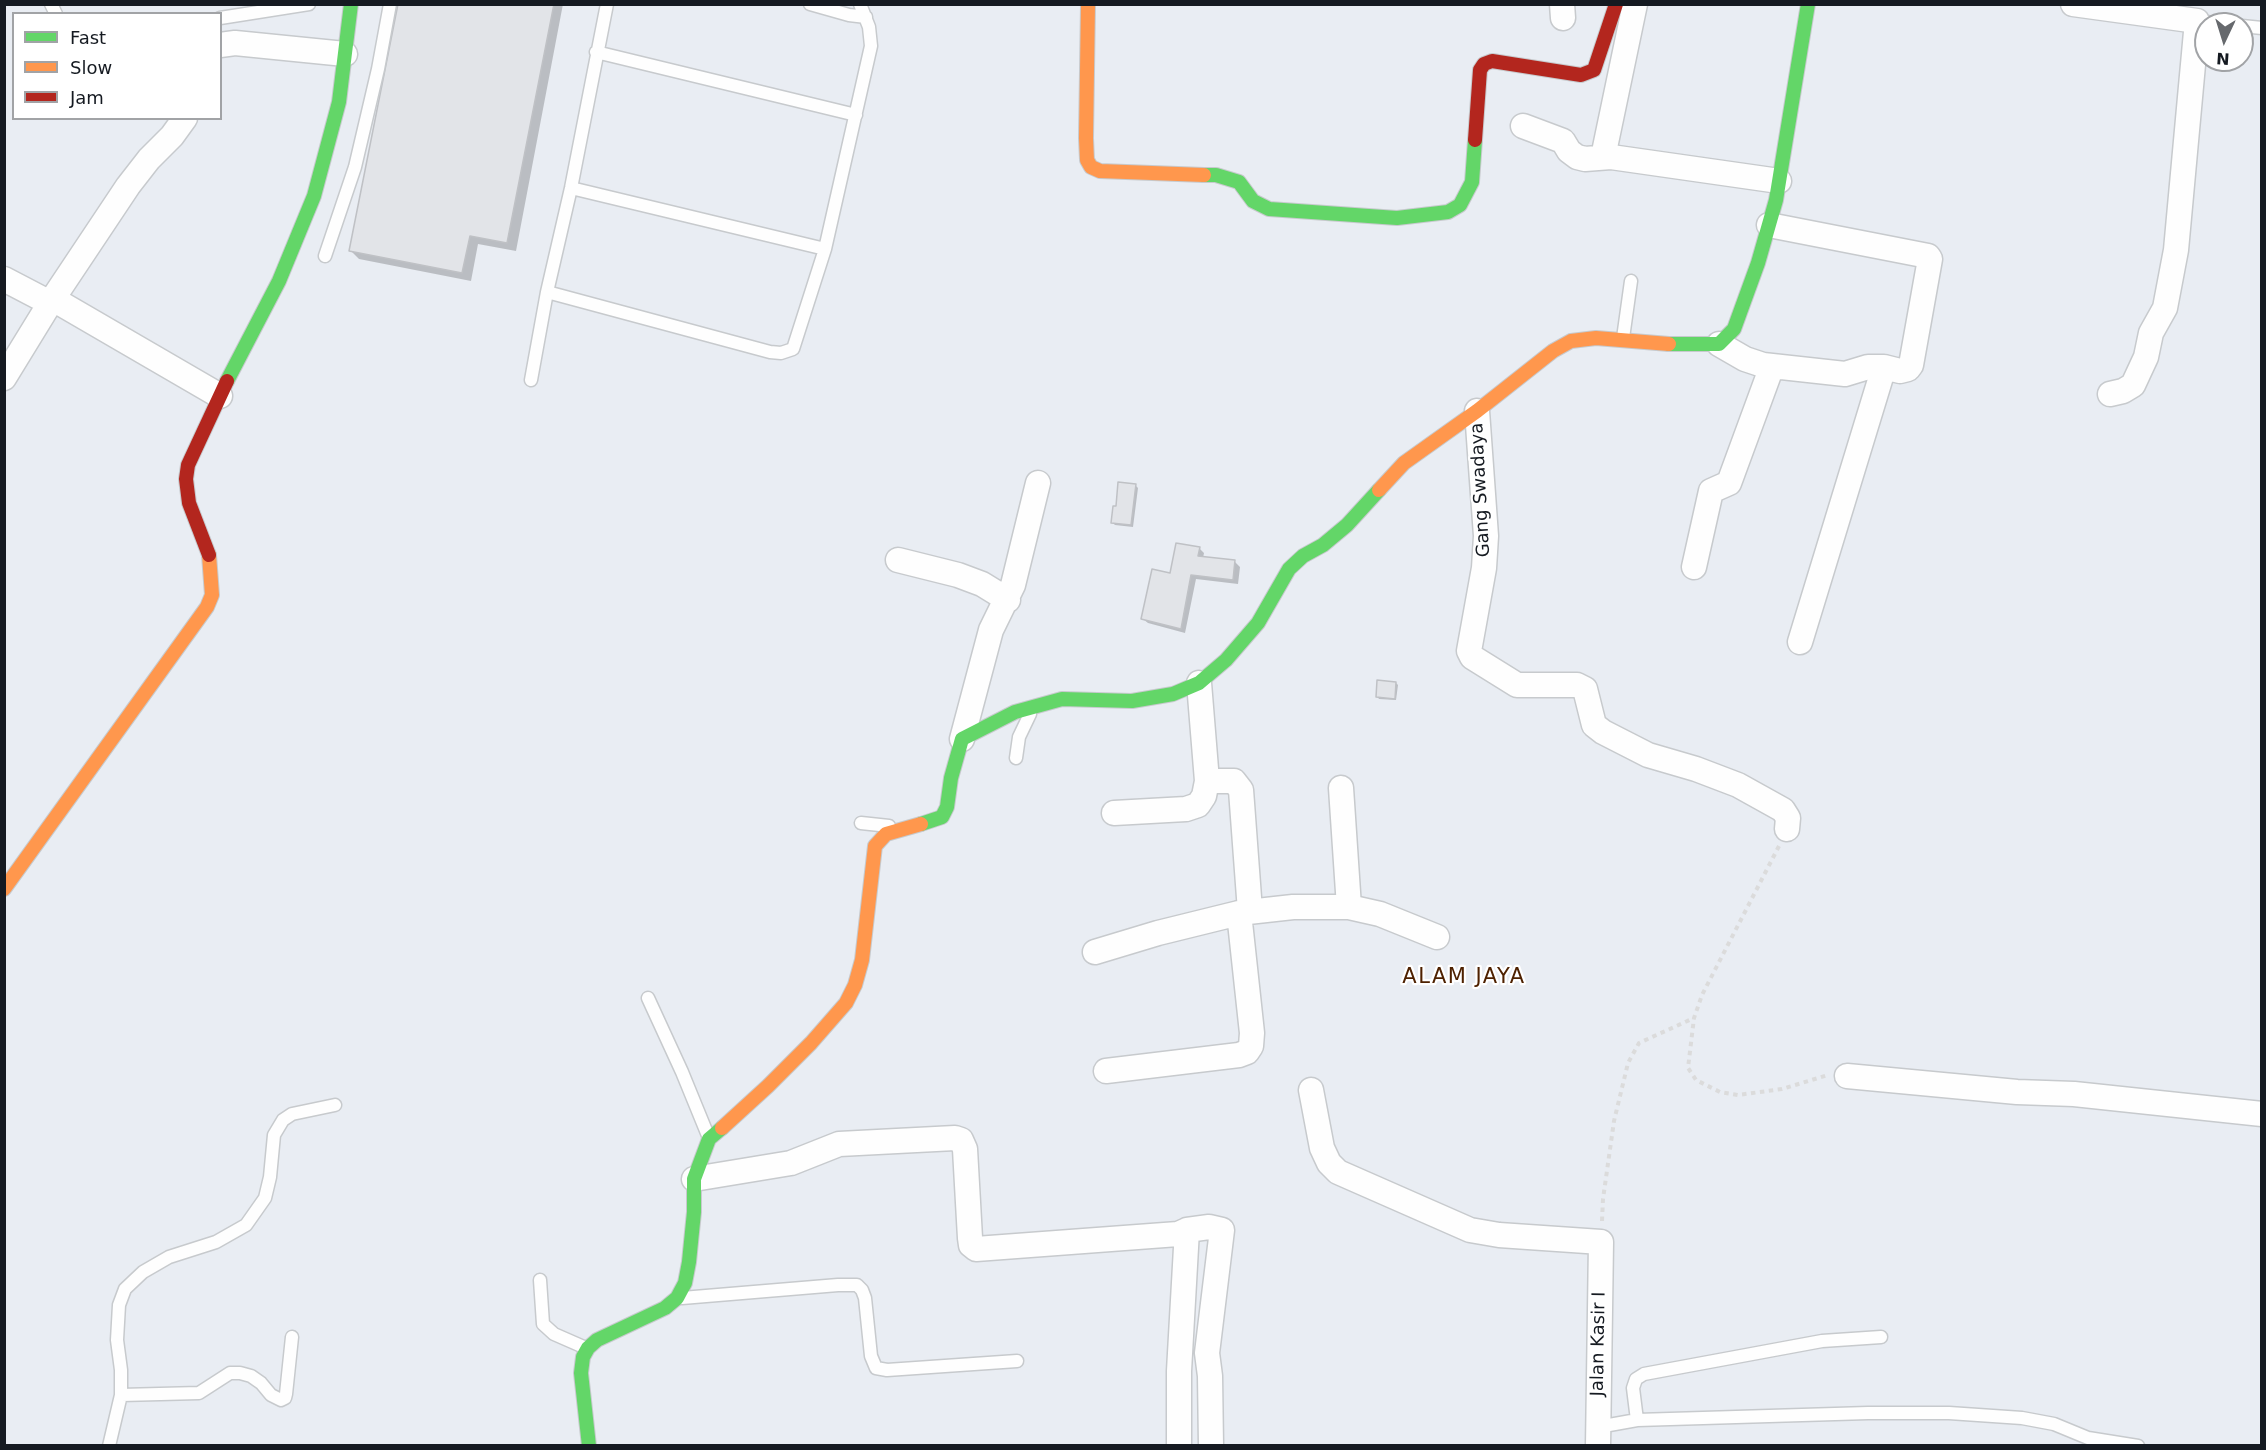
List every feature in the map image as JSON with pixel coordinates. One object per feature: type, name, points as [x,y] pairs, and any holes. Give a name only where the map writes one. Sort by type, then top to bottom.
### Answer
[{"type":"street","points":[[4,889],[207,607],[212,595],[209,553],[189,503],[186,479],[192,452],[279,282],[314,196],[333,128],[351,4]]},
{"type":"street","points":[[1088,4],[1086,138],[1087,160],[1091,167],[1100,171],[1216,175],[1233,178],[1239,182],[1253,201],[1269,209],[1397,218],[1448,212],[1460,205],[1472,182],[1476,99],[1480,70],[1484,64],[1492,61],[1581,75],[1594,70],[1616,4]]},
{"type":"street","points":[[1603,157],[1635,4]]},
{"type":"street","points":[[1719,344],[1734,329],[1769,225],[1779,181],[1808,4]]},
{"type":"street","points":[[2073,4],[2194,21]]},
{"type":"street","points":[[222,45],[235,43],[345,54]]},
{"type":"street","points":[[2109,394],[2123,391],[2133,385],[2146,357],[2151,333],[2165,308],[2176,250],[2194,54]]},
{"type":"street","points":[[4,378],[51,301],[128,186],[184,120]]},
{"type":"street","points":[[1523,126],[1563,141],[1577,157],[1585,159],[1603,157],[1779,181]]},
{"type":"street","points":[[962,739],[1015,712],[1038,704],[1062,699],[1132,701],[1173,694],[1199,683],[1226,660],[1257,623],[1289,569],[1347,525],[1404,463],[1477,411],[1553,351],[1571,342],[1596,338],[1668,344],[1719,344],[1745,358],[1772,366],[1845,374],[1868,367],[1884,367],[1900,371],[1908,369],[1911,364],[1930,259],[1928,256],[1769,225]]},
{"type":"street","points":[[4,279],[51,301],[220,396]]},
{"type":"street","points":[[1694,567],[1710,490],[1729,483],[1772,366]]},
{"type":"street","points":[[1800,642],[1884,367]]},
{"type":"street","name":"Gang Swadaya","points":[[1477,411],[1486,536],[1484,568],[1469,651],[1472,657],[1518,685],[1577,685],[1585,689],[1594,725],[1603,732],[1648,755],[1696,769],[1738,785],[1783,810],[1788,818],[1787,829]]},
{"type":"street","points":[[590,1446],[581,1373],[583,1357],[588,1348],[597,1341],[665,1308],[677,1298],[685,1283],[689,1262],[694,1212],[694,1179],[709,1139],[768,1086],[817,1037],[846,1003],[855,985],[862,960],[873,851],[881,837],[902,828],[934,821],[945,813],[951,778],[991,630],[1008,600],[1013,585],[1038,483]]},
{"type":"street","points":[[898,560],[958,575],[982,584],[1008,600]]},
{"type":"street","points":[[1114,813],[1186,809],[1198,805],[1204,796],[1207,781],[1199,683]]},
{"type":"street","points":[[1106,1071],[1239,1055],[1247,1052],[1251,1046],[1241,790],[1234,781],[1207,781]]},
{"type":"street","points":[[1341,788],[1349,907]]},
{"type":"street","points":[[1095,952],[1158,933],[1244,912],[1293,907],[1349,907],[1380,915],[1437,937]]},
{"type":"street","points":[[1847,1076],[2262,1114]]},
{"type":"street","points":[[1311,1090],[1322,1148],[1329,1163],[1338,1172],[1470,1230],[1498,1235],[1601,1242]]},
{"type":"street","points":[[694,1179],[791,1162],[839,1144],[955,1138],[961,1140],[965,1149],[970,1238],[971,1245],[976,1249],[1178,1234],[1187,1230],[1209,1227],[1222,1230],[1207,1353],[1210,1376],[1211,1446]]},
{"type":"street","points":[[1179,1446],[1179,1371],[1187,1230]]},
{"type":"street","name":"Jalan Kasir I","points":[[1598,1436],[1601,1242]]},
{"type":"lane","points":[[222,18],[309,4]]},
{"type":"lane","points":[[326,256],[355,167],[378,69],[390,4]]},
{"type":"lane","points":[[531,380],[606,4]]},
{"type":"lane","points":[[810,4],[849,15],[866,17]]},
{"type":"lane","points":[[547,292],[770,352],[781,353],[793,349],[825,249],[871,46],[866,17],[860,4]]},
{"type":"lane","points":[[596,52],[856,115]]},
{"type":"lane","points":[[571,188],[825,249]]},
{"type":"lane","points":[[1623,339],[1631,281]]},
{"type":"lane","points":[[1016,758],[1023,726],[1038,704]]},
{"type":"lane","points":[[861,823],[902,828]]},
{"type":"lane","points":[[648,998],[709,1139]]},
{"type":"lane","points":[[109,1446],[121,1395],[121,1370],[117,1340],[119,1305],[125,1289],[143,1272],[169,1257],[216,1242],[246,1225],[265,1198],[270,1177],[274,1135],[283,1120],[292,1114],[335,1105]]},
{"type":"lane","points":[[540,1280],[543,1324],[554,1334],[588,1348]]},
{"type":"lane","points":[[677,1298],[857,1285],[865,1298],[871,1356],[876,1368],[887,1370],[1017,1361]]},
{"type":"lane","points":[[121,1395],[199,1393],[230,1373],[240,1373],[251,1376],[261,1383],[271,1395],[281,1400],[286,1394],[292,1337]]},
{"type":"lane","points":[[1637,1420],[1633,1388],[1636,1379],[1644,1374],[1822,1341],[1881,1338]]},
{"type":"lane","points":[[1598,1436],[1637,1420],[1868,1413],[1949,1413],[2022,1418],[2054,1424],[2088,1438],[2138,1446]]},
{"type":"path","points":[[1787,829],[1712,974],[1694,1018],[1688,1068],[1696,1080],[1720,1092],[1738,1095],[1757,1094],[1829,1075],[1847,1076]]},
{"type":"path","points":[[1601,1242],[1602,1199],[1614,1121],[1628,1063],[1639,1043],[1694,1018]]},
{"type":"shaded area","points":[[5,5],[2261,5],[2261,1445],[5,1445]]},
{"type":"building","points":[[398,4],[554,4],[507,243],[470,236],[462,273],[349,251]]},
{"type":"building","points":[[1118,482],[1136,484],[1131,525],[1111,523],[1113,506],[1116,506]]},
{"type":"building","points":[[1176,543],[1200,547],[1198,556],[1235,560],[1233,580],[1191,575],[1181,629],[1141,619],[1152,569],[1170,573]]},
{"type":"building","points":[[1377,680],[1396,682],[1395,699],[1376,697]]},
{"type":"traffic: fast","points":[[227,381],[279,281],[314,196],[339,102],[351,4]]},
{"type":"traffic: fast","points":[[1669,344],[1719,344],[1734,329],[1758,263],[1776,200],[1808,4]]},
{"type":"traffic: fast","points":[[1204,175],[1216,175],[1239,182],[1253,201],[1269,209],[1397,218],[1448,212],[1460,205],[1472,182],[1475,140]]},
{"type":"traffic: fast","points":[[921,824],[942,817],[947,807],[951,778],[962,739],[1015,712],[1062,699],[1132,701],[1173,694],[1199,683],[1226,660],[1258,623],[1289,569],[1303,556],[1323,545],[1347,525],[1379,490]]},
{"type":"traffic: fast","points":[[589,1446],[581,1373],[583,1357],[588,1348],[597,1340],[665,1308],[677,1298],[685,1283],[689,1262],[694,1212],[694,1179],[709,1139],[722,1128]]},
{"type":"traffic: slow","points":[[1088,4],[1086,138],[1087,160],[1091,167],[1100,171],[1204,175]]},
{"type":"traffic: slow","points":[[1379,490],[1404,463],[1477,411],[1553,351],[1571,341],[1596,338],[1669,344]]},
{"type":"traffic: slow","points":[[4,889],[207,607],[212,595],[209,555]]},
{"type":"traffic: slow","points":[[722,1128],[811,1043],[846,1003],[855,985],[862,960],[875,846],[886,834],[921,824]]},
{"type":"traffic: jam","points":[[1475,140],[1480,70],[1484,64],[1492,61],[1581,75],[1594,70],[1616,4]]},
{"type":"traffic: jam","points":[[209,555],[189,503],[186,479],[188,465],[227,381]]},
{"type":"district","name":"ALAM JAYA","points":[[1464,978]]}]
